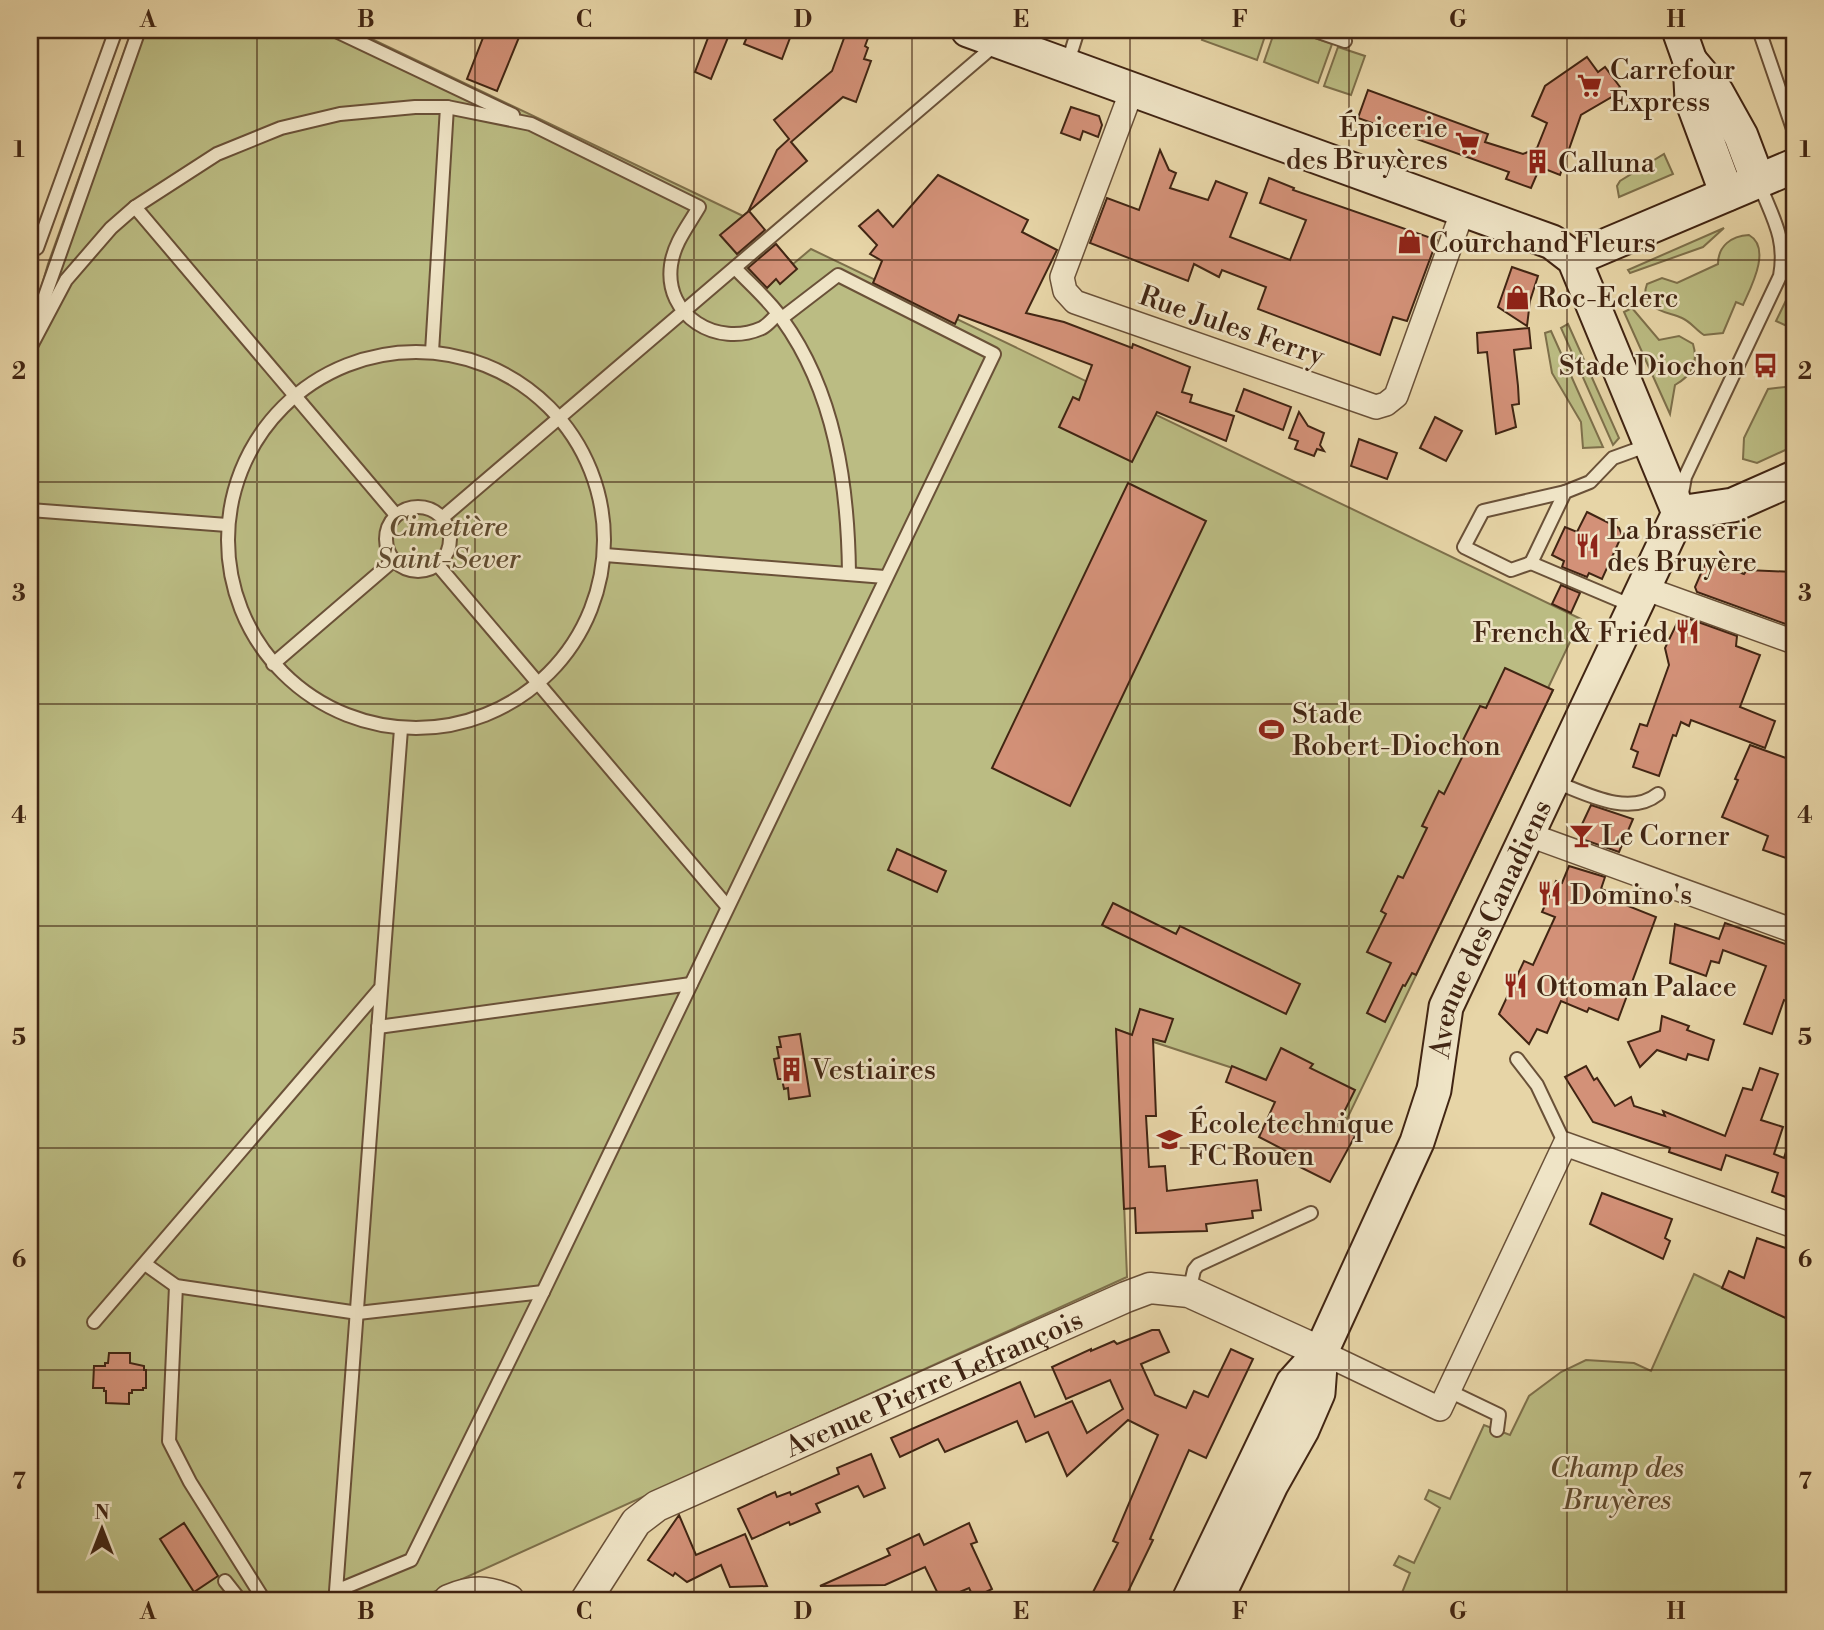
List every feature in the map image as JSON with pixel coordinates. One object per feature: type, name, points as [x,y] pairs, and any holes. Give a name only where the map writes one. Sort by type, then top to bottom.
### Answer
[{"type":"main road","points":[[968,30],[1552,242],[1574,259],[1679,513],[1733,505],[1794,478]]},
{"type":"main road","points":[[1679,30],[1690,61],[1692,100],[1727,194]]},
{"type":"main road","points":[[1690,61],[1717,93],[1741,136],[1758,181]]},
{"type":"main road","points":[[1574,259],[1794,166]]},
{"type":"main road","name":"Avenue des Canadiens","points":[[1189,1600],[1293,1383],[1321,1352],[1417,1142],[1434,1090],[1446,1007],[1679,513]]},
{"type":"main road","name":"Avenue des Canadiens","points":[[1216,1600],[1270,1485],[1302,1430],[1318,1394],[1321,1352]]},
{"type":"street","name":"Rue Jules Ferry","points":[[1132,90],[1062,277],[1065,291],[1076,302],[1376,407],[1386,404],[1396,396],[1463,210]]},
{"type":"street","points":[[1639,597],[1794,642]]},
{"type":"street","points":[[1527,834],[1794,931]]},
{"type":"street","points":[[1321,1352],[1440,1409],[1565,1144],[1794,1226]]},
{"type":"street","name":"Avenue Pierre Lefrançois","points":[[586,1600],[636,1522],[657,1506],[1150,1288],[1189,1292],[1321,1352]]},
{"type":"street","points":[[449,1600],[468,1592],[485,1592],[509,1600]]},
{"type":"lane","points":[[37,248],[116,30]]},
{"type":"lane","points":[[30,341],[139,30]]},
{"type":"lane","points":[[334,30],[699,207],[676,244],[671,267],[674,293],[684,311],[697,325],[717,333],[728,334],[739,334],[763,327],[838,275],[994,354],[411,1560],[335,1591],[401,729]]},
{"type":"lane","points":[[1067,65],[1078,30]]},
{"type":"lane","points":[[1313,30],[1345,41]]},
{"type":"lane","points":[[1759,30],[1794,132]]},
{"type":"lane","points":[[442,518],[999,41]]},
{"type":"lane","points":[[1789,117],[1794,103]]},
{"type":"lane","points":[[30,348],[66,280],[111,228],[135,207],[217,154],[281,128],[340,114],[447,107],[531,124]]},
{"type":"lane","points":[[432,352],[447,107]]},
{"type":"lane","points":[[1679,513],[1685,477],[1780,276],[1783,253],[1781,236],[1758,181]]},
{"type":"lane","points":[[135,207],[396,516]]},
{"type":"lane","points":[[735,268],[780,316],[803,351],[825,403],[841,466],[848,525],[849,573]]},
{"type":"lane","points":[[432,352],[468,358],[503,372],[534,391],[560,417],[582,448],[597,482],[605,518],[605,555],[595,604],[572,648],[539,684],[498,711],[451,726],[401,729],[340,713],[312,698],[273,664],[258,645],[239,607],[229,567],[228,525],[238,477],[261,432],[295,396],[336,369],[383,354],[432,352]]},
{"type":"lane","points":[[1639,597],[1531,563],[1511,570],[1464,547],[1483,511],[1566,492],[1590,482],[1613,458],[1652,444]]},
{"type":"lane","points":[[1531,563],[1566,492]]},
{"type":"lane","points":[[424,507],[442,518],[450,536],[445,556],[438,564],[410,570],[394,559],[386,542],[390,523],[396,516],[405,510],[424,507]]},
{"type":"lane","points":[[30,510],[228,525]]},
{"type":"lane","points":[[605,555],[885,578]]},
{"type":"lane","points":[[273,664],[394,559]]},
{"type":"lane","points":[[438,564],[727,906]]},
{"type":"lane","points":[[1552,780],[1613,803],[1649,801],[1658,794]]},
{"type":"lane","points":[[378,1027],[691,984]]},
{"type":"lane","points":[[94,1322],[379,990]]},
{"type":"lane","points":[[1517,1059],[1537,1085],[1565,1144]]},
{"type":"lane","points":[[1189,1292],[1194,1270],[1198,1265],[1311,1213]]},
{"type":"lane","points":[[145,1264],[176,1286],[358,1313],[542,1292]]},
{"type":"lane","points":[[176,1286],[169,1441],[190,1482],[264,1600]]},
{"type":"lane","points":[[1449,1391],[1499,1415],[1497,1430]]},
{"type":"lane","points":[[225,1581],[240,1600]]},
{"type":"green space","name":"Cimetière Saint-Sever","points":[[132,30],[353,30],[743,216],[749,211],[753,237],[769,257],[780,249],[793,264],[811,249],[1581,619],[1548,688],[1553,690],[1347,1119],[1292,1090],[1257,1076],[1117,1030],[1127,1277],[416,1600],[30,1600],[30,326],[48,264]]},
{"type":"green space","points":[[1206,30],[1267,30],[1257,60],[1202,40]]},
{"type":"green space","points":[[1275,30],[1292,30],[1332,44],[1318,83],[1264,62]]},
{"type":"green space","points":[[1338,47],[1365,56],[1351,95],[1324,86]]},
{"type":"green space","points":[[1664,154],[1673,174],[1619,197],[1617,186],[1620,181]]},
{"type":"green space","points":[[1724,228],[1703,247],[1630,273],[1628,270]]},
{"type":"green space","points":[[1749,235],[1756,241],[1759,249],[1758,268],[1743,305],[1736,302],[1723,333],[1704,335],[1685,320],[1655,308],[1646,299],[1647,284],[1662,278],[1677,283],[1718,264],[1720,252],[1727,243],[1737,237]]},
{"type":"green space","points":[[1794,284],[1794,321],[1789,327],[1776,321]]},
{"type":"green space","points":[[1632,308],[1659,340],[1679,336],[1693,344],[1694,363],[1689,373],[1675,385],[1670,414],[1624,312]]},
{"type":"green space","points":[[1568,324],[1619,438],[1613,445],[1561,328]]},
{"type":"green space","points":[[1551,331],[1603,447],[1583,448],[1581,422],[1552,373],[1545,333]]},
{"type":"green space","points":[[1794,386],[1794,446],[1757,463],[1743,459],[1744,438],[1768,389]]},
{"type":"green space","name":"Champ des Bruyères","points":[[1694,1274],[1794,1322],[1794,1600],[1399,1600],[1410,1573],[1394,1565],[1399,1556],[1414,1563],[1440,1508],[1425,1499],[1429,1490],[1450,1499],[1484,1425],[1510,1435],[1529,1396],[1561,1372],[1586,1360],[1634,1363],[1651,1371]]},
{"type":"building","points":[[486,30],[522,30],[497,91],[467,79]]},
{"type":"building","points":[[711,30],[729,35],[711,79],[695,72]]},
{"type":"building","points":[[750,30],[793,30],[782,59],[744,44]]},
{"type":"building","points":[[847,30],[871,30],[864,59],[871,61],[856,102],[843,97],[791,142],[807,161],[748,212],[777,150],[789,139],[774,120],[832,71]]},
{"type":"building","points":[[1587,57],[1598,72],[1605,67],[1620,87],[1613,93],[1615,95],[1581,115],[1560,175],[1540,167],[1531,188],[1506,179],[1509,172],[1358,118],[1368,90],[1488,134],[1485,142],[1523,154],[1537,148],[1547,123],[1532,116],[1545,86]]},
{"type":"building","points":[[1071,107],[1099,116],[1102,125],[1098,137],[1083,131],[1080,140],[1061,133]]},
{"type":"building","points":[[1160,150],[1169,170],[1176,173],[1170,188],[1208,200],[1216,181],[1247,193],[1230,237],[1290,260],[1306,220],[1260,203],[1269,178],[1294,188],[1293,190],[1437,240],[1407,321],[1393,317],[1380,355],[1258,309],[1266,287],[1222,270],[1219,277],[1194,264],[1188,281],[1090,243],[1107,198],[1139,210]]},
{"type":"building","points":[[938,175],[1028,220],[1022,232],[1057,250],[1026,313],[1064,322],[1132,348],[1133,344],[1190,367],[1182,392],[1192,395],[1190,402],[1234,416],[1226,441],[1157,412],[1132,462],[1059,427],[1073,397],[1079,400],[1092,365],[959,315],[955,324],[873,283],[882,261],[870,254],[877,245],[859,226],[878,210],[893,227]]},
{"type":"building","points":[[749,211],[765,230],[737,254],[720,235]]},
{"type":"building","points":[[776,244],[797,269],[780,284],[776,279],[767,288],[748,268]]},
{"type":"building","points":[[1512,267],[1538,276],[1530,301],[1527,326],[1498,307]]},
{"type":"building","points":[[1529,328],[1531,348],[1514,350],[1519,404],[1512,405],[1516,427],[1496,434],[1487,352],[1478,353],[1477,333]]},
{"type":"building","points":[[1244,389],[1291,407],[1283,430],[1236,411]]},
{"type":"building","points":[[1299,412],[1308,426],[1324,433],[1320,445],[1324,451],[1317,449],[1314,456],[1295,449],[1298,441],[1289,438]]},
{"type":"building","points":[[1435,417],[1462,431],[1446,461],[1420,448]]},
{"type":"building","points":[[1359,439],[1397,453],[1387,479],[1351,466]]},
{"type":"building","points":[[1128,483],[1206,521],[1070,806],[992,768]]},
{"type":"building","name":"La brasserie des Bruyère","points":[[1587,512],[1619,528],[1622,535],[1602,579],[1589,573],[1587,577],[1562,567],[1564,561],[1552,555],[1565,527],[1577,532]]},
{"type":"building","points":[[1712,562],[1744,574],[1747,570],[1794,572],[1794,627],[1697,592],[1695,587],[1705,564]]},
{"type":"building","points":[[1561,585],[1580,593],[1571,613],[1552,604]]},
{"type":"building","points":[[1687,618],[1737,636],[1736,646],[1760,655],[1740,707],[1775,721],[1765,748],[1691,720],[1689,726],[1681,722],[1676,736],[1673,735],[1659,776],[1633,767],[1638,752],[1631,749],[1640,724],[1647,726],[1669,665],[1665,648],[1677,623]]},
{"type":"building","points":[[1505,668],[1553,690],[1416,975],[1412,973],[1405,986],[1403,985],[1385,1022],[1367,1013],[1391,963],[1367,952],[1386,914],[1381,911],[1398,876],[1403,878],[1427,828],[1422,826],[1439,791],[1444,794],[1469,743],[1463,740],[1480,706],[1486,708]]},
{"type":"building","points":[[1750,745],[1794,761],[1794,833],[1786,858],[1763,850],[1768,836],[1722,817]]},
{"type":"building","points":[[1591,805],[1633,819],[1619,852],[1577,835]]},
{"type":"building","points":[[897,849],[946,871],[937,892],[888,870]]},
{"type":"building","points":[[1569,866],[1605,877],[1601,889],[1615,894],[1613,900],[1656,917],[1618,1020],[1589,1008],[1587,1012],[1561,1001],[1547,1033],[1537,1029],[1529,1044],[1499,1014],[1524,961],[1533,965],[1555,917],[1542,912],[1556,881],[1562,883]]},
{"type":"building","points":[[1113,903],[1176,934],[1180,926],[1300,984],[1286,1014],[1102,925]]},
{"type":"building","points":[[1725,923],[1794,947],[1794,1004],[1784,1000],[1772,1034],[1744,1024],[1766,966],[1723,950],[1719,963],[1711,961],[1706,976],[1670,963],[1675,924],[1719,939]]},
{"type":"building","points":[[1140,1009],[1173,1019],[1165,1042],[1153,1039],[1156,1116],[1146,1116],[1149,1167],[1165,1166],[1167,1191],[1257,1180],[1261,1210],[1252,1211],[1253,1218],[1206,1224],[1207,1231],[1136,1233],[1135,1208],[1124,1209],[1116,1029],[1132,1035]]},
{"type":"building","points":[[1662,1016],[1689,1026],[1687,1030],[1714,1040],[1708,1060],[1688,1054],[1686,1060],[1657,1050],[1640,1067],[1628,1042],[1660,1031]]},
{"type":"building","name":"Vestiaires","points":[[800,1034],[810,1096],[789,1099],[788,1088],[784,1089],[782,1079],[778,1079],[774,1059],[779,1058],[779,1037]]},
{"type":"building","points":[[1281,1048],[1313,1064],[1310,1068],[1355,1090],[1337,1126],[1355,1136],[1330,1182],[1282,1158],[1286,1151],[1259,1137],[1275,1102],[1226,1082],[1232,1066],[1266,1080]]},
{"type":"building","points":[[1586,1066],[1615,1106],[1631,1097],[1634,1106],[1665,1116],[1663,1111],[1725,1136],[1743,1088],[1752,1090],[1760,1068],[1778,1074],[1761,1120],[1783,1127],[1774,1154],[1784,1158],[1791,1136],[1794,1136],[1794,1200],[1772,1192],[1778,1173],[1726,1155],[1721,1170],[1669,1152],[1670,1148],[1593,1122],[1565,1077]]},
{"type":"building","points":[[1602,1193],[1672,1219],[1665,1238],[1670,1241],[1663,1259],[1590,1224]]},
{"type":"building","points":[[1757,1238],[1794,1251],[1794,1322],[1722,1288],[1729,1271],[1744,1278]]},
{"type":"building","points":[[1152,1330],[1159,1330],[1169,1352],[1141,1364],[1155,1395],[1186,1408],[1194,1391],[1208,1397],[1231,1349],[1253,1359],[1206,1458],[1189,1450],[1150,1539],[1153,1540],[1124,1600],[1089,1600],[1118,1543],[1113,1541],[1158,1435],[1128,1420],[1067,1476],[1048,1432],[1026,1442],[1017,1421],[945,1452],[938,1439],[900,1457],[891,1438],[1020,1382],[1035,1417],[1072,1401],[1087,1433],[1123,1409],[1110,1380],[1066,1399],[1052,1367],[1091,1349],[1114,1341],[1117,1344]]},
{"type":"building","points":[[109,1353],[130,1353],[130,1363],[144,1366],[146,1370],[146,1388],[132,1390],[132,1393],[129,1393],[129,1404],[106,1403],[104,1388],[93,1388],[94,1366],[105,1366]]},
{"type":"building","points":[[871,1454],[885,1488],[864,1497],[858,1486],[816,1504],[820,1512],[790,1525],[789,1522],[752,1539],[738,1509],[775,1492],[777,1497],[790,1492],[791,1495],[839,1474],[837,1468]]},
{"type":"building","points":[[679,1515],[696,1555],[745,1534],[767,1586],[730,1587],[721,1565],[687,1582],[648,1560]]},
{"type":"building","points":[[184,1523],[218,1576],[194,1592],[160,1539]]},
{"type":"building","points":[[969,1523],[977,1542],[971,1544],[992,1589],[974,1598],[969,1588],[941,1600],[925,1567],[885,1585],[820,1586],[890,1555],[887,1549],[919,1534],[924,1545]]},
{"type":"place","name":"Carrefour Express","points":[[1590,85]]},
{"type":"place","name":"Épicerie des Bruyères","points":[[1468,143]]},
{"type":"place","name":"Calluna","points":[[1538,162]]},
{"type":"place","name":"Courchand Fleurs","points":[[1409,242]]},
{"type":"place","name":"Roc-Eclerc","points":[[1517,297]]},
{"type":"place","name":"Stade Diochon","points":[[1765,365]]},
{"type":"place","name":"La brasserie des Bruyère","points":[[1587,545]]},
{"type":"place","name":"French & Fried","points":[[1688,632]]},
{"type":"place","name":"Stade Robert-Diochon","points":[[1272,729]]},
{"type":"place","name":"Le Corner","points":[[1581,835]]},
{"type":"place","name":"Domino's","points":[[1550,894]]},
{"type":"place","name":"Ottoman Palace","points":[[1516,986]]},
{"type":"place","name":"Vestiaires","points":[[791,1069]]},
{"type":"place","name":"École technique FC Rouen","points":[[1169,1139]]}]
